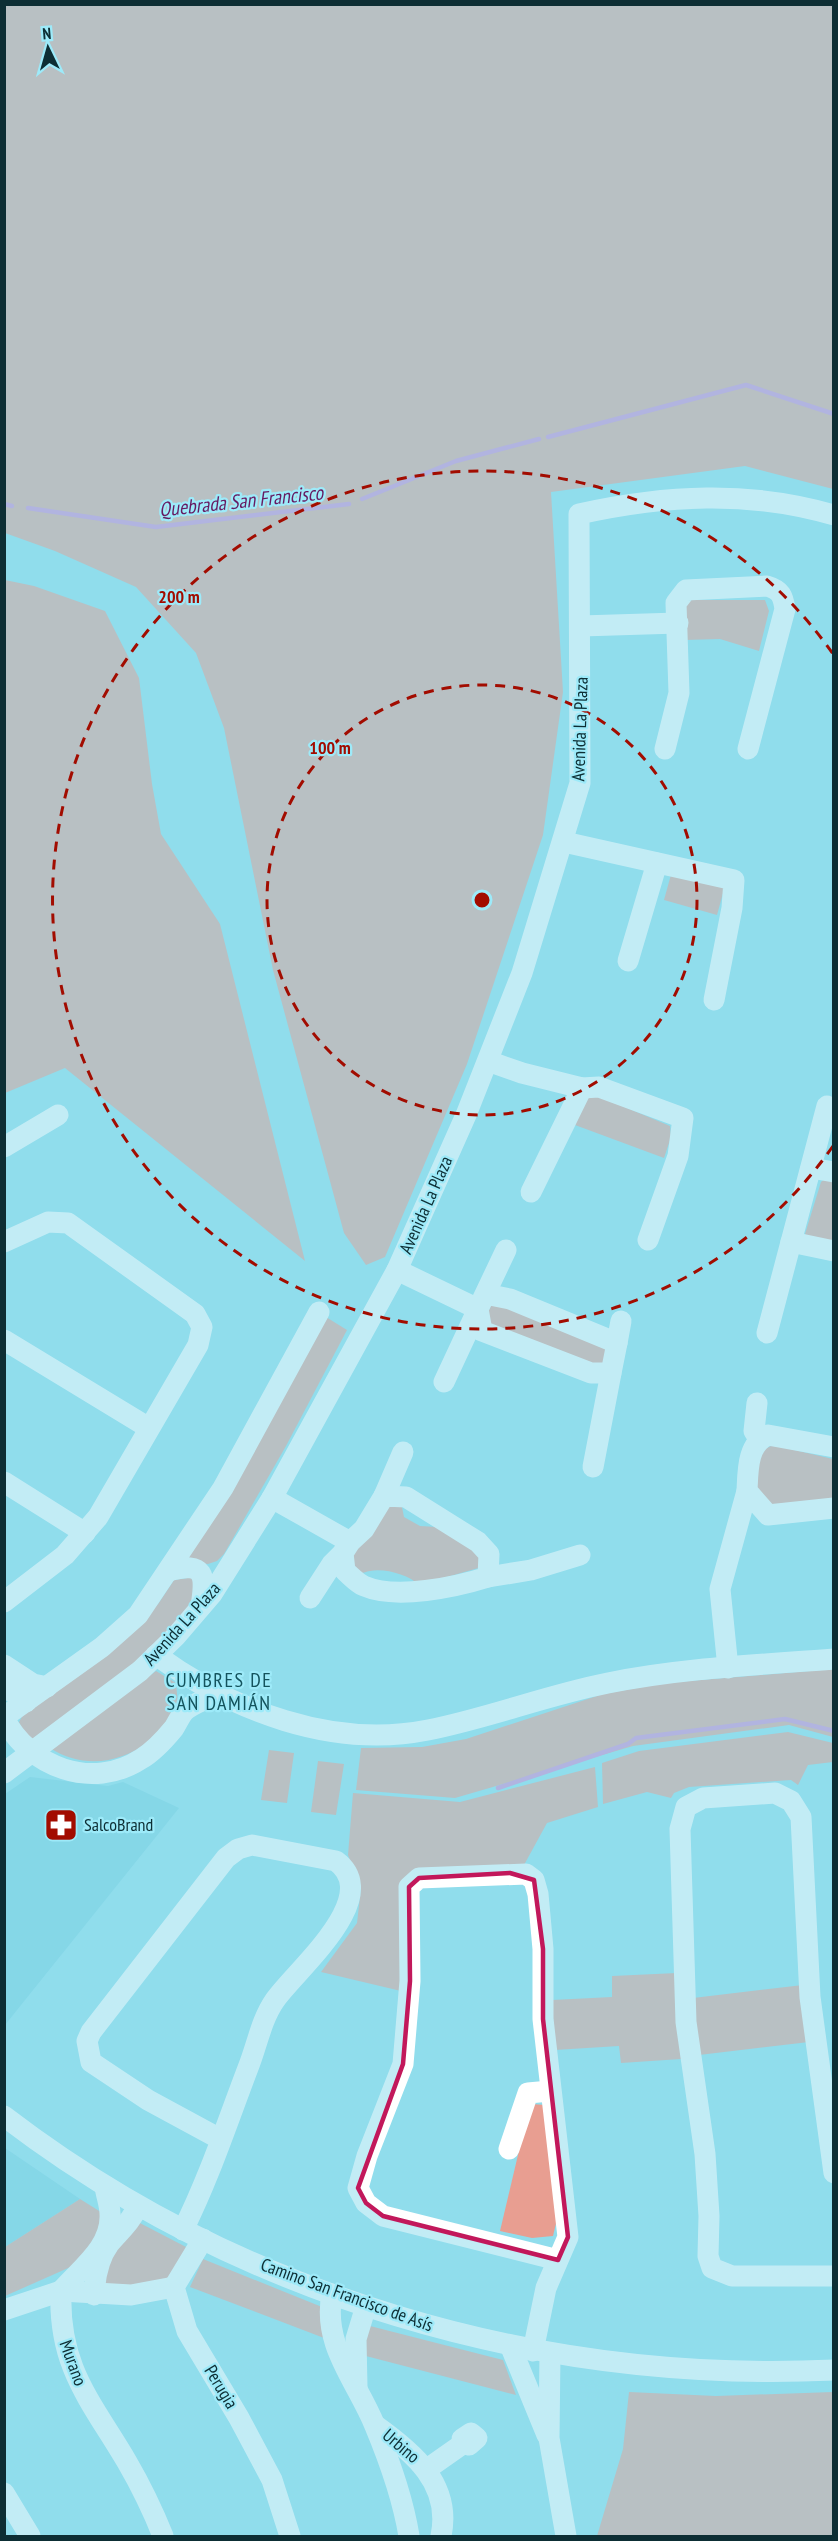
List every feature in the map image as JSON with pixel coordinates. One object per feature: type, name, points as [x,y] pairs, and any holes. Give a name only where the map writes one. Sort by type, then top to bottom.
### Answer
[{"type":"street","name":"Avenida La Plaza","points":[[4,1773],[140,1671],[200,1608],[272,1498],[397,1270],[488,1060],[522,973],[564,842],[580,783],[579,514],[659,500],[714,498],[794,504],[834,515]]},
{"type":"street","points":[[665,749],[679,693],[676,603],[686,591],[767,586],[776,589],[783,597],[785,609],[748,749]]},
{"type":"street","points":[[581,626],[678,623]]},
{"type":"street","points":[[564,842],[734,880],[732,908],[714,1000]]},
{"type":"street","points":[[628,961],[657,863]]},
{"type":"street","points":[[488,1060],[522,1073],[582,1088],[599,1087],[683,1118],[678,1156],[648,1240]]},
{"type":"street","points":[[531,1192],[582,1088]]},
{"type":"street","points":[[767,1333],[827,1106]]},
{"type":"street","points":[[4,1147],[58,1115]]},
{"type":"street","points":[[811,1168],[834,1172]]},
{"type":"street","points":[[4,1242],[48,1222],[68,1223],[199,1319],[202,1327],[201,1339],[98,1517],[66,1555],[4,1602]]},
{"type":"street","points":[[791,1242],[834,1251]]},
{"type":"street","points":[[444,1382],[506,1250]]},
{"type":"street","points":[[397,1270],[482,1302],[510,1299],[616,1343]]},
{"type":"street","points":[[482,1302],[482,1332],[591,1373],[611,1373]]},
{"type":"street","points":[[220,1693],[186,1709],[172,1730],[142,1758],[122,1768],[81,1773],[45,1763],[13,1735],[4,1717],[131,1622],[170,1571],[223,1488],[319,1312]]},
{"type":"street","points":[[593,1467],[621,1321]]},
{"type":"street","points":[[4,1340],[149,1428]]},
{"type":"street","points":[[757,1402],[754,1431],[759,1439]]},
{"type":"street","points":[[728,1668],[720,1588],[747,1491],[753,1448],[759,1439],[768,1435],[834,1448]]},
{"type":"street","points":[[310,1598],[332,1564],[364,1529],[384,1496],[403,1452]]},
{"type":"street","points":[[4,1482],[85,1533]]},
{"type":"street","points":[[747,1491],[768,1515]]},
{"type":"street","points":[[384,1496],[406,1497],[478,1542],[489,1554],[489,1577]]},
{"type":"street","points":[[272,1498],[347,1547]]},
{"type":"street","points":[[733,1537],[768,1515],[834,1508]]},
{"type":"street","points":[[347,1547],[345,1571],[363,1586],[407,1593],[462,1585],[489,1577],[531,1570],[580,1555]]},
{"type":"street","points":[[170,1571],[194,1567],[215,1568],[231,1563]]},
{"type":"street","points":[[194,1567],[204,1579],[200,1608]]},
{"type":"street","points":[[156,1655],[184,1675],[246,1706],[316,1730],[358,1735],[394,1735],[429,1730],[606,1684],[662,1674],[834,1659]]},
{"type":"street","points":[[4,1665],[33,1684],[47,1687]]},
{"type":"street","points":[[184,1675],[186,1709]]},
{"type":"street","points":[[4,1686],[26,1702]]},
{"type":"street","points":[[834,2173],[810,1997],[801,1816],[792,1801],[775,1793],[703,1798],[686,1807],[680,1829],[686,2022],[705,2154],[709,2216],[708,2256],[712,2268],[732,2276],[834,2276]]},
{"type":"street","points":[[183,2230],[211,2171],[220,2139],[267,2013],[288,1983],[327,1941],[346,1908],[350,1893],[350,1879],[344,1868],[336,1861],[252,1845],[238,1849],[226,1858],[91,2032],[87,2041],[91,2062],[148,2100],[220,2139]]},
{"type":"street","points":[[558,2260],[383,2216],[366,2203],[358,2188],[367,2156],[403,2064],[410,1981],[409,1887],[419,1878],[510,1873],[526,1874],[534,1880],[543,1949],[543,2019],[568,2237],[546,2288],[541,2352],[549,2438],[566,2536]]},
{"type":"street","points":[[509,2149],[528,2093],[550,2091]]},
{"type":"street","name":"Camino San Francisco de Asís","points":[[4,2116],[47,2148],[105,2186],[183,2230],[332,2294],[419,2323],[541,2352],[613,2363],[698,2370],[834,2370]]},
{"type":"street","points":[[61,2291],[89,2262],[105,2236],[110,2214],[105,2186]]},
{"type":"street","points":[[94,2295],[100,2260],[108,2246],[129,2223],[138,2206]]},
{"type":"street","points":[[4,2310],[61,2291],[94,2295],[131,2295],[174,2287],[203,2239]]},
{"type":"street","name":"Perugia","points":[[174,2287],[188,2331],[272,2480],[290,2536]]},
{"type":"street","name":"Murano","points":[[61,2291],[63,2337],[75,2378],[143,2491],[163,2536]]},
{"type":"street","name":"Urbino","points":[[332,2294],[328,2314],[334,2344],[342,2366],[357,2388],[375,2425],[397,2486],[410,2536]]},
{"type":"street","name":"Urbino","points":[[357,2388],[356,2339],[366,2306]]},
{"type":"street","points":[[510,2345],[549,2438]]},
{"type":"street","name":"Urbino","points":[[375,2425],[412,2452],[427,2469],[440,2500],[441,2536]]},
{"type":"street","points":[[427,2469],[464,2443]]},
{"type":"street","points":[[4,2493],[30,2536]]},
{"type":"highlighted area","points":[[510,1873],[534,1880],[543,1949],[543,2019],[568,2237],[558,2260],[383,2216],[366,2203],[358,2188],[403,2064],[410,1981],[409,1887],[419,1878]]},
{"type":"shaded area","points":[[5,4],[833,5],[833,489],[745,466],[551,492],[563,692],[543,835],[467,1064],[385,1257],[366,1265],[344,1233],[273,970],[224,728],[196,653],[136,587],[55,551],[5,533]]},
{"type":"shaded area","points":[[5,580],[34,586],[105,611],[139,678],[152,784],[161,834],[220,924],[305,1261],[65,1068],[5,1093]]},
{"type":"shaded area","points":[[692,600],[765,600],[769,611],[759,651],[720,639],[685,640],[683,604]]},
{"type":"shaded area","points":[[672,871],[725,886],[717,915],[664,900]]},
{"type":"shaded area","points":[[596,1095],[670,1126],[671,1137],[664,1158],[575,1125],[585,1098]]},
{"type":"shaded area","points":[[826,1178],[833,1180],[833,1245],[812,1241],[805,1234],[821,1182]]},
{"type":"shaded area","points":[[494,1299],[610,1344],[603,1370],[483,1323]]},
{"type":"shaded area","points":[[326,1317],[347,1330],[286,1446],[224,1554],[217,1561],[208,1564],[186,1562]]},
{"type":"shaded area","points":[[773,1445],[833,1459],[833,1499],[767,1508],[754,1493],[761,1451]]},
{"type":"shaded area","points":[[388,1505],[402,1507],[404,1517],[420,1526],[437,1527],[481,1552],[482,1567],[419,1585],[403,1575],[389,1571],[356,1572],[351,1558]]},
{"type":"shaded area","points":[[194,1577],[198,1598],[147,1656],[36,1739],[26,1737],[19,1722],[24,1713],[158,1604],[174,1580]]},
{"type":"shaded area","points":[[833,1669],[833,1737],[789,1725],[633,1746],[455,1798],[356,1790],[361,1748],[422,1747],[466,1739],[603,1694],[665,1683]]},
{"type":"shaded area","points":[[156,1671],[176,1683],[178,1704],[150,1741],[126,1755],[101,1761],[75,1759],[50,1748]]},
{"type":"shaded area","points":[[788,1732],[833,1743],[833,1762],[808,1765],[798,1785],[791,1780],[689,1787],[674,1793],[671,1798],[647,1792],[603,1804],[602,1763],[639,1751]]},
{"type":"shaded area","points":[[269,1750],[294,1753],[287,1803],[261,1800]]},
{"type":"shaded area","points":[[318,1761],[344,1764],[336,1815],[311,1812]]},
{"type":"shaded area","points":[[595,1767],[598,1807],[547,1823],[524,1865],[417,1871],[401,1991],[321,1972],[357,1923],[361,1888],[348,1855],[353,1793],[460,1802]]},
{"type":"shaded area","points":[[30,1777],[108,1786],[123,1782],[179,1808],[5,2025],[5,1794]]},
{"type":"shaded area","points":[[677,1973],[681,2059],[621,2063],[619,2046],[555,2050],[552,2000],[612,1997],[612,1976]]},
{"type":"shaded area","points":[[803,1985],[809,2042],[699,2055],[693,1998]]},
{"type":"shaded area","points":[[530,2104],[546,2105],[558,2215],[553,2236],[532,2238],[500,2231]]},
{"type":"shaded area","points":[[5,2148],[80,2199],[5,2247]]},
{"type":"shaded area","points":[[80,2199],[104,2214],[99,2237],[75,2265],[5,2296],[5,2247]]},
{"type":"shaded area","points":[[136,2221],[188,2248],[168,2280],[134,2287],[102,2284],[106,2260]]},
{"type":"shaded area","points":[[203,2259],[322,2307],[324,2338],[190,2287]]},
{"type":"shaded area","points":[[370,2326],[503,2360],[516,2395],[362,2355]]},
{"type":"shaded area","points":[[629,2392],[716,2396],[833,2392],[833,2536],[597,2536],[623,2449]]},
{"type":"waterway","name":"Quebrada San Francisco","points":[[548,437],[746,385],[834,414]]},
{"type":"waterway","name":"Quebrada San Francisco","points":[[362,499],[456,461],[539,439]]},
{"type":"waterway","name":"Quebrada San Francisco","points":[[4,504],[12,506]]},
{"type":"waterway","name":"Quebrada San Francisco","points":[[28,508],[156,527],[349,504]]},
{"type":"waterway","points":[[498,1788],[628,1744],[636,1738],[785,1719],[834,1731]]},
{"type":"place","name":"SalcoBrand","points":[[61,1825]]},
{"type":"district","name":"CUMBRES DE SAN DAMIÁN","points":[[219,1692]]}]
